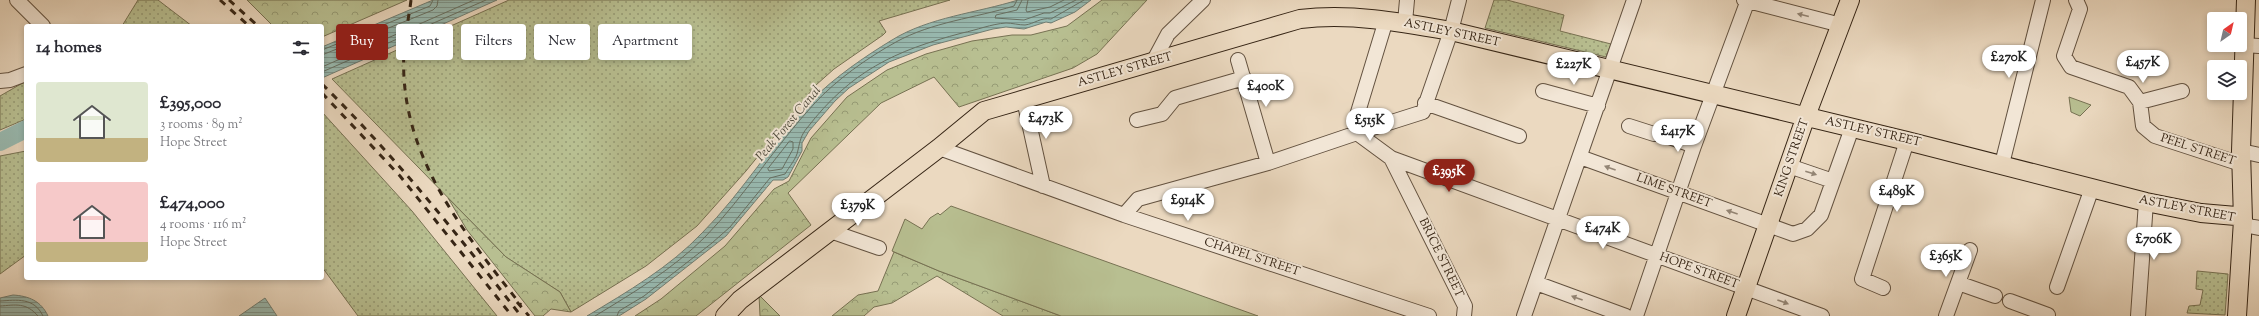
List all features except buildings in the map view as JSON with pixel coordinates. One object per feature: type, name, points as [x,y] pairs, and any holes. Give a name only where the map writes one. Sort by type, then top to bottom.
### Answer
[{"type":"main road","name":"KING STREET","points":[[1736,316],[1806,116],[1850,0]]},
{"type":"main road","points":[[2237,316],[2243,220],[2241,158],[2251,45],[2246,0]]},
{"type":"main road","name":"ASTLEY STREET","points":[[725,316],[740,300],[939,148],[984,111],[1300,19],[1329,16],[1405,22],[1451,31],[1713,95],[1907,140],[2146,202],[2201,213],[2236,216],[2243,220]]},
{"type":"street","points":[[17,0],[41,24]]},
{"type":"street","points":[[1153,62],[1168,34],[1203,0]]},
{"type":"street","points":[[1405,22],[1407,0]]},
{"type":"street","points":[[1124,215],[1138,199],[1268,163],[1423,112],[1451,31],[1459,0]]},
{"type":"street","points":[[1524,316],[1559,220],[1634,0]]},
{"type":"street","points":[[1636,316],[1694,146],[1747,0],[1841,25]]},
{"type":"street","points":[[2002,164],[2043,0]]},
{"type":"street","name":"PEEL STREET","points":[[2076,0],[2080,10],[2064,56],[2071,67],[2129,86],[2140,102],[2143,126],[2155,136],[2241,158],[2259,155]]},
{"type":"street","points":[[1357,133],[1355,122],[1386,20]]},
{"type":"street","points":[[1238,60],[1268,163]]},
{"type":"street","points":[[0,81],[10,80],[24,75]]},
{"type":"street","points":[[1137,120],[1162,114],[1175,98],[1244,78]]},
{"type":"street","points":[[1543,91],[1598,106]]},
{"type":"street","points":[[2140,102],[2182,91]]},
{"type":"street","points":[[1024,100],[1043,186]]},
{"type":"street","points":[[1426,103],[1519,136]]},
{"type":"street","points":[[1629,126],[1654,134],[1660,134],[1694,146]]},
{"type":"street","name":"LIME STREET","points":[[1580,157],[1769,224],[1793,234],[1807,229],[1821,215],[1852,128]]},
{"type":"street","name":"HOPE STREET","points":[[1357,133],[1391,158],[1822,316]]},
{"type":"street","points":[[1883,288],[1858,277],[1907,140]]},
{"type":"street","name":"CHAPEL STREET","points":[[939,148],[1124,215],[1429,316]]},
{"type":"street","name":"BRICE STREET","points":[[1391,158],[1464,306],[1464,316]]},
{"type":"street","points":[[1789,166],[1833,181]]},
{"type":"street","points":[[2058,287],[2092,188]]},
{"type":"street","points":[[2138,316],[2146,202]]},
{"type":"street","points":[[2243,220],[2249,226],[2259,228]]},
{"type":"street","points":[[830,231],[878,248]]},
{"type":"street","points":[[1946,316],[1970,250]]},
{"type":"street","points":[[1536,283],[1626,316]]},
{"type":"street","points":[[1958,283],[1995,296]]},
{"type":"street","points":[[2010,301],[2048,314]]},
{"type":"green space","points":[[138,0],[158,0],[189,24],[123,24]]},
{"type":"green space","points":[[247,0],[407,0],[352,24],[336,24],[336,31],[324,36],[324,24],[271,24]]},
{"type":"green space","points":[[509,0],[950,0],[879,21],[886,32],[834,69],[816,85],[746,171],[697,226],[646,266],[571,312],[560,292],[506,257],[332,79],[375,60],[388,60],[388,54],[396,50],[396,60],[453,60],[453,25]]},
{"type":"green space","points":[[1102,0],[1147,0],[1097,54],[1073,68],[959,107],[934,77],[881,103],[788,193],[811,225],[696,316],[635,316],[661,299],[725,246],[774,189],[789,181],[811,138],[847,97],[887,70],[926,54],[972,41],[1012,35],[1031,35],[1067,26]]},
{"type":"green space","points":[[1494,0],[1507,0],[1564,15],[1560,31],[1611,44],[1606,57],[1485,28]]},
{"type":"green space","points":[[24,82],[24,120],[0,130],[0,96]]},
{"type":"green space","points":[[2069,97],[2091,105],[2080,116],[2071,112]]},
{"type":"green space","points":[[324,114],[412,211],[497,316],[358,316],[324,270]]},
{"type":"green space","points":[[24,151],[24,256],[0,274],[0,156]]},
{"type":"green space","points":[[448,198],[506,257],[560,292],[571,312],[551,309],[543,316],[535,316],[467,230]]},
{"type":"green space","points":[[951,206],[1258,316],[1061,316],[939,271],[892,251],[905,219],[922,229],[930,218],[938,213],[940,215]]},
{"type":"green space","points":[[894,252],[939,271],[1061,316],[1003,316],[937,276],[892,303],[874,307],[864,316],[832,316],[858,295],[878,291]]},
{"type":"green space","points":[[2197,271],[2228,274],[2225,315],[2187,313],[2189,306],[2200,305],[2203,290],[2196,289]]},
{"type":"green space","points":[[759,295],[780,316],[760,316]]},
{"type":"water","points":[[433,0],[497,0],[443,24],[396,24],[396,45],[388,49],[388,24],[376,24]]},
{"type":"water","points":[[1018,0],[1091,0],[1075,12],[1051,23],[1046,22],[1024,29],[1006,27],[993,29],[933,45],[889,62],[849,88],[835,101],[809,131],[802,143],[802,151],[788,177],[783,180],[773,180],[726,236],[646,299],[619,316],[587,316],[648,278],[690,245],[731,201],[797,116],[830,83],[850,68],[871,53],[906,32],[954,16]]},
{"type":"water","points":[[336,41],[336,60],[362,60],[324,77],[324,46]]},
{"type":"water","points":[[13,295],[34,300],[42,307],[48,316],[0,316],[0,298]]},
{"type":"water","points":[[265,298],[277,316],[239,316]]},
{"type":"waterway","points":[[0,142],[24,130]]},
{"type":"railway","points":[[220,0],[247,24]]},
{"type":"railway","points":[[229,0],[256,24]]},
{"type":"railway","points":[[411,0],[404,51],[405,88],[411,123],[423,156],[438,188],[456,219],[521,305]]},
{"type":"railway","points":[[324,86],[375,139],[450,226],[521,316]]},
{"type":"railway","points":[[324,95],[400,176],[512,316]]},
{"type":"railway","points":[[517,302],[529,316]]},
{"type":"water label","name":"Peak Forest Canal","points":[[789,124]]}]
